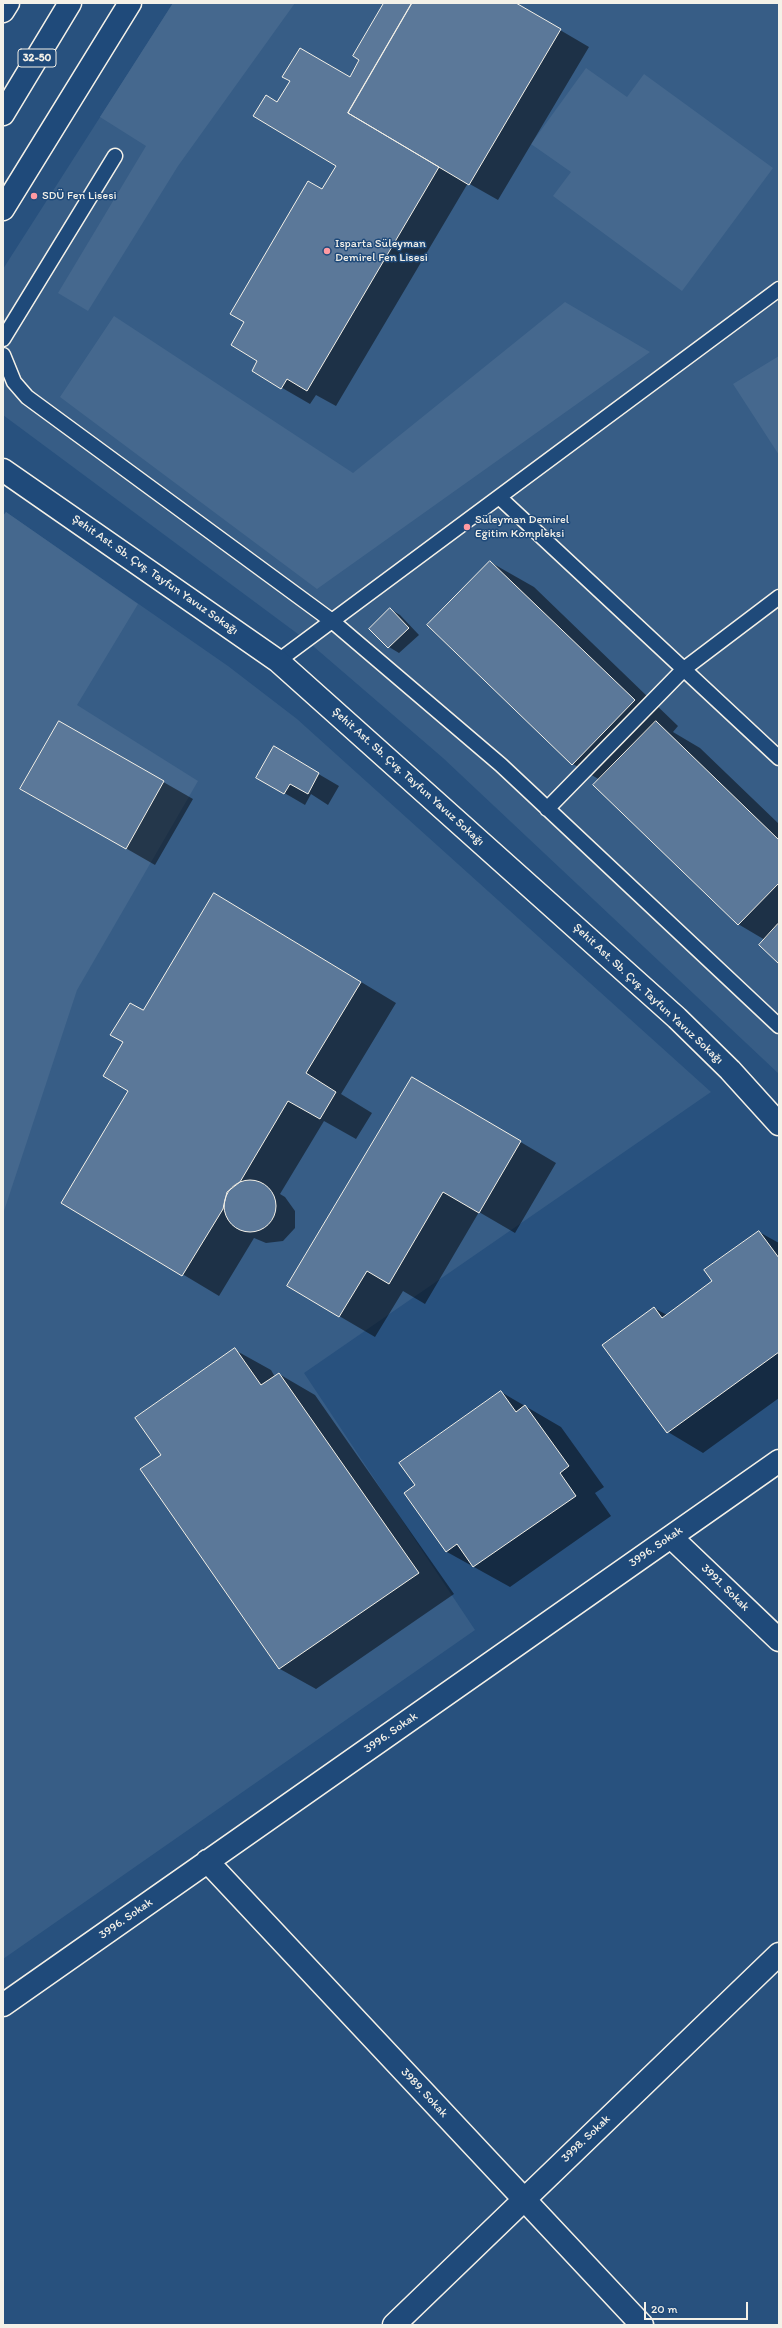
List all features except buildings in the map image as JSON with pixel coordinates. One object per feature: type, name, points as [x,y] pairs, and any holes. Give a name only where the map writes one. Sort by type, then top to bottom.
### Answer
[{"type":"street","points":[[3,11],[8,3]]},
{"type":"street","name":"32-50","points":[[3,114],[70,3]]},
{"type":"street","points":[[3,209],[130,3]]},
{"type":"street","name":"Şehit Ast. Sb. Çvş. Tayfun Yavuz Sokağı","points":[[3,470],[278,661],[677,1018],[730,1070],[779,1124]]},
{"type":"street","name":"3996. Sokak","points":[[3,2005],[779,1461]]},
{"type":"street","name":"3991. Sokak","points":[[671,1537],[779,1640]]},
{"type":"street","name":"3989. Sokak","points":[[207,1861],[642,2325]]},
{"type":"street","name":"3998. Sokak","points":[[394,2325],[779,1954]]},
{"type":"lane","points":[[3,339],[115,156]]},
{"type":"lane","points":[[278,661],[779,289]]},
{"type":"lane","points":[[3,355],[14,382],[27,397],[332,621],[501,765],[547,810],[779,1026]]},
{"type":"lane","points":[[499,497],[779,758]]},
{"type":"lane","points":[[547,810],[684,669],[779,597]]},
{"type":"shaded area","name":"Süleyman Demirel Eğitim Kompleksi","points":[[173,3],[779,3],[779,1074],[443,758],[306,640],[3,415],[3,269]]},
{"type":"shaded area","points":[[173,3],[295,3],[178,166],[88,311],[58,293],[146,146],[100,117]]},
{"type":"shaded area","points":[[586,68],[627,97],[644,74],[773,168],[682,291],[553,196],[571,172],[531,144]]},
{"type":"shaded area","points":[[565,302],[650,352],[317,589],[60,397],[114,316],[353,473]]},
{"type":"shaded area","points":[[779,356],[779,455],[733,384]]},
{"type":"shaded area","points":[[6,512],[228,666],[297,719],[711,1092],[304,1373],[475,1630],[3,1959],[3,516]]},
{"type":"shaded area","points":[[6,512],[138,604],[77,705],[198,781],[77,990],[3,1214],[3,516]]},
{"type":"place","name":"SDÜ Fen Lisesi","points":[[34,196]]},
{"type":"place","name":"Isparta Süleyman Demirel Fen Lisesi","points":[[327,251]]},
{"type":"place","name":"Süleyman Demirel Eğitim Kompleksi","points":[[467,527]]}]
